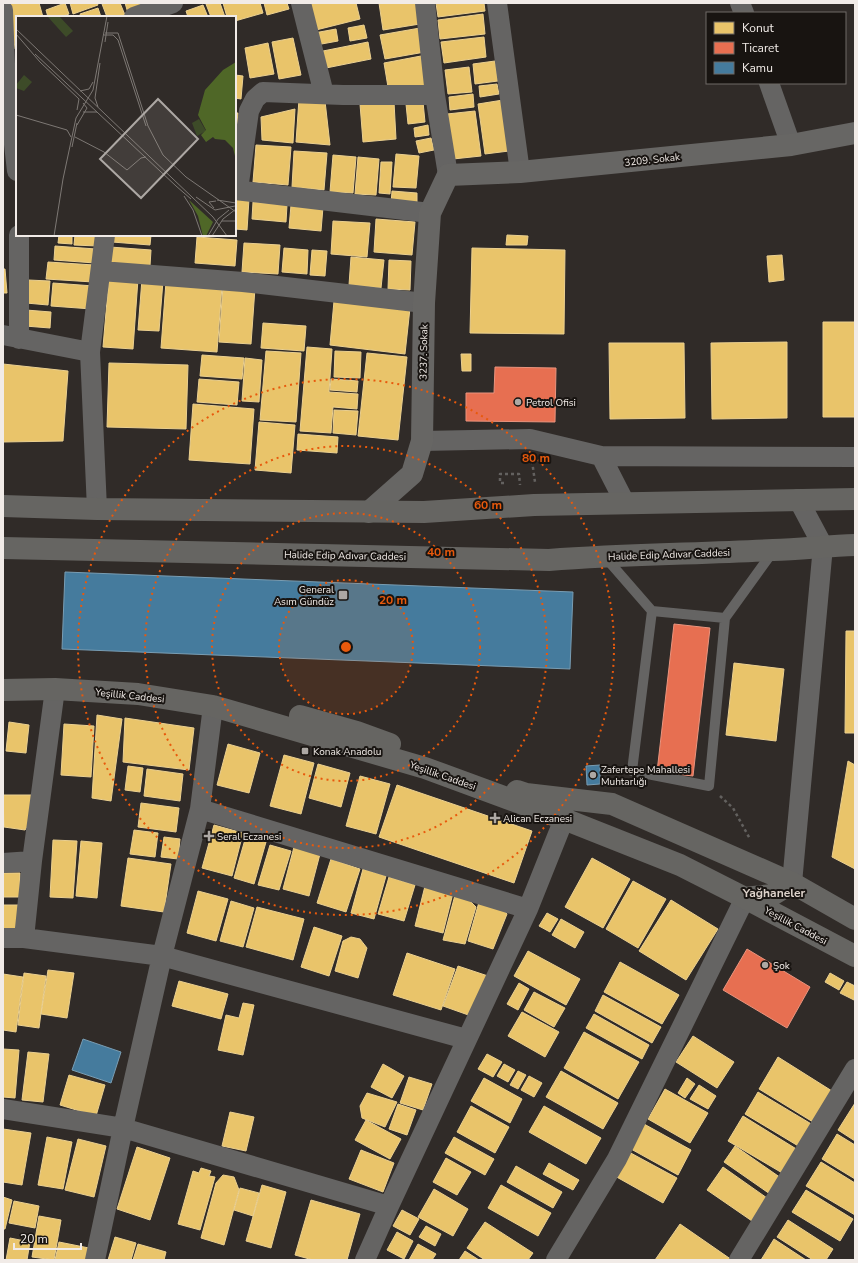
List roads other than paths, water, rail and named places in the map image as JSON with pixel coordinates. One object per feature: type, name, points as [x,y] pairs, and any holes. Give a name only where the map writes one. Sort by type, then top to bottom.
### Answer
[{"type":"main road","name":"3209. Sokak","points":[[448,175],[520,172],[791,145],[855,134]]},
{"type":"main road","name":"3237. Sokak","points":[[369,512],[412,474],[422,441],[424,303],[430,213],[448,175]]},
{"type":"main road","points":[[3,506],[97,509],[424,512],[534,505],[855,498]]},
{"type":"main road","name":"Halide Edip Adıvar Caddesi","points":[[3,548],[541,560],[855,545]]},
{"type":"main road","name":"Yeşillik Caddesi","points":[[3,680],[59,681],[189,691],[241,700],[357,732],[526,794],[612,804],[792,883],[855,919]]},
{"type":"main road","name":"Yeşillik Caddesi","points":[[3,690],[55,689],[138,694],[213,706],[425,768],[564,819],[680,865],[855,956]]},
{"type":"main road","points":[[745,898],[772,895],[792,883]]},
{"type":"street","points":[[137,16],[172,3]]},
{"type":"street","points":[[301,3],[324,94]]},
{"type":"street","points":[[425,3],[435,95],[448,175]]},
{"type":"street","points":[[497,3],[520,172]]},
{"type":"street","points":[[3,10],[11,62],[16,153]]},
{"type":"street","points":[[769,84],[791,145]]},
{"type":"street","points":[[430,213],[237,190],[249,111],[255,99],[263,92],[435,95]]},
{"type":"street","points":[[19,236],[11,337],[90,352]]},
{"type":"street","points":[[97,509],[90,352],[105,236]]},
{"type":"street","points":[[101,271],[243,282],[424,303]]},
{"type":"street","points":[[422,441],[530,439],[601,456],[855,457]]},
{"type":"street","points":[[601,456],[625,503]]},
{"type":"street","points":[[792,883],[823,546],[798,499]]},
{"type":"street","points":[[24,938],[32,861],[55,689]]},
{"type":"street","points":[[95,1260],[122,1128],[162,956],[200,809],[213,706]]},
{"type":"street","points":[[200,809],[528,909]]},
{"type":"street","points":[[365,1260],[388,1206],[528,909],[564,819]]},
{"type":"street","points":[[3,863],[32,861]]},
{"type":"street","points":[[556,1260],[616,1159],[745,898]]},
{"type":"street","points":[[3,938],[24,938],[162,956],[466,1039]]},
{"type":"street","points":[[739,1260],[855,1069]]},
{"type":"street","points":[[3,1109],[122,1128],[388,1206]]},
{"type":"lane","points":[[652,611],[632,771],[709,786],[725,618],[775,550]]},
{"type":"lane","points":[[603,556],[652,611],[725,618]]},
{"type":"place","name":"Petrol Ofisi","points":[[518,402]]},
{"type":"place","name":"General Asım Gündüz","points":[[343,595]]},
{"type":"place","name":"Konak Anadolu","points":[[305,751]]},
{"type":"place","name":"Zafertepe Mahallesi Muhtarlığı","points":[[593,775]]},
{"type":"place","name":"Alican Eczanesi","points":[[495,818]]},
{"type":"place","name":"Seral Eczanesi","points":[[209,836]]},
{"type":"place","name":"Şok","points":[[765,965]]},
{"type":"district","name":"Yağhaneler","points":[[774,893]]}]
